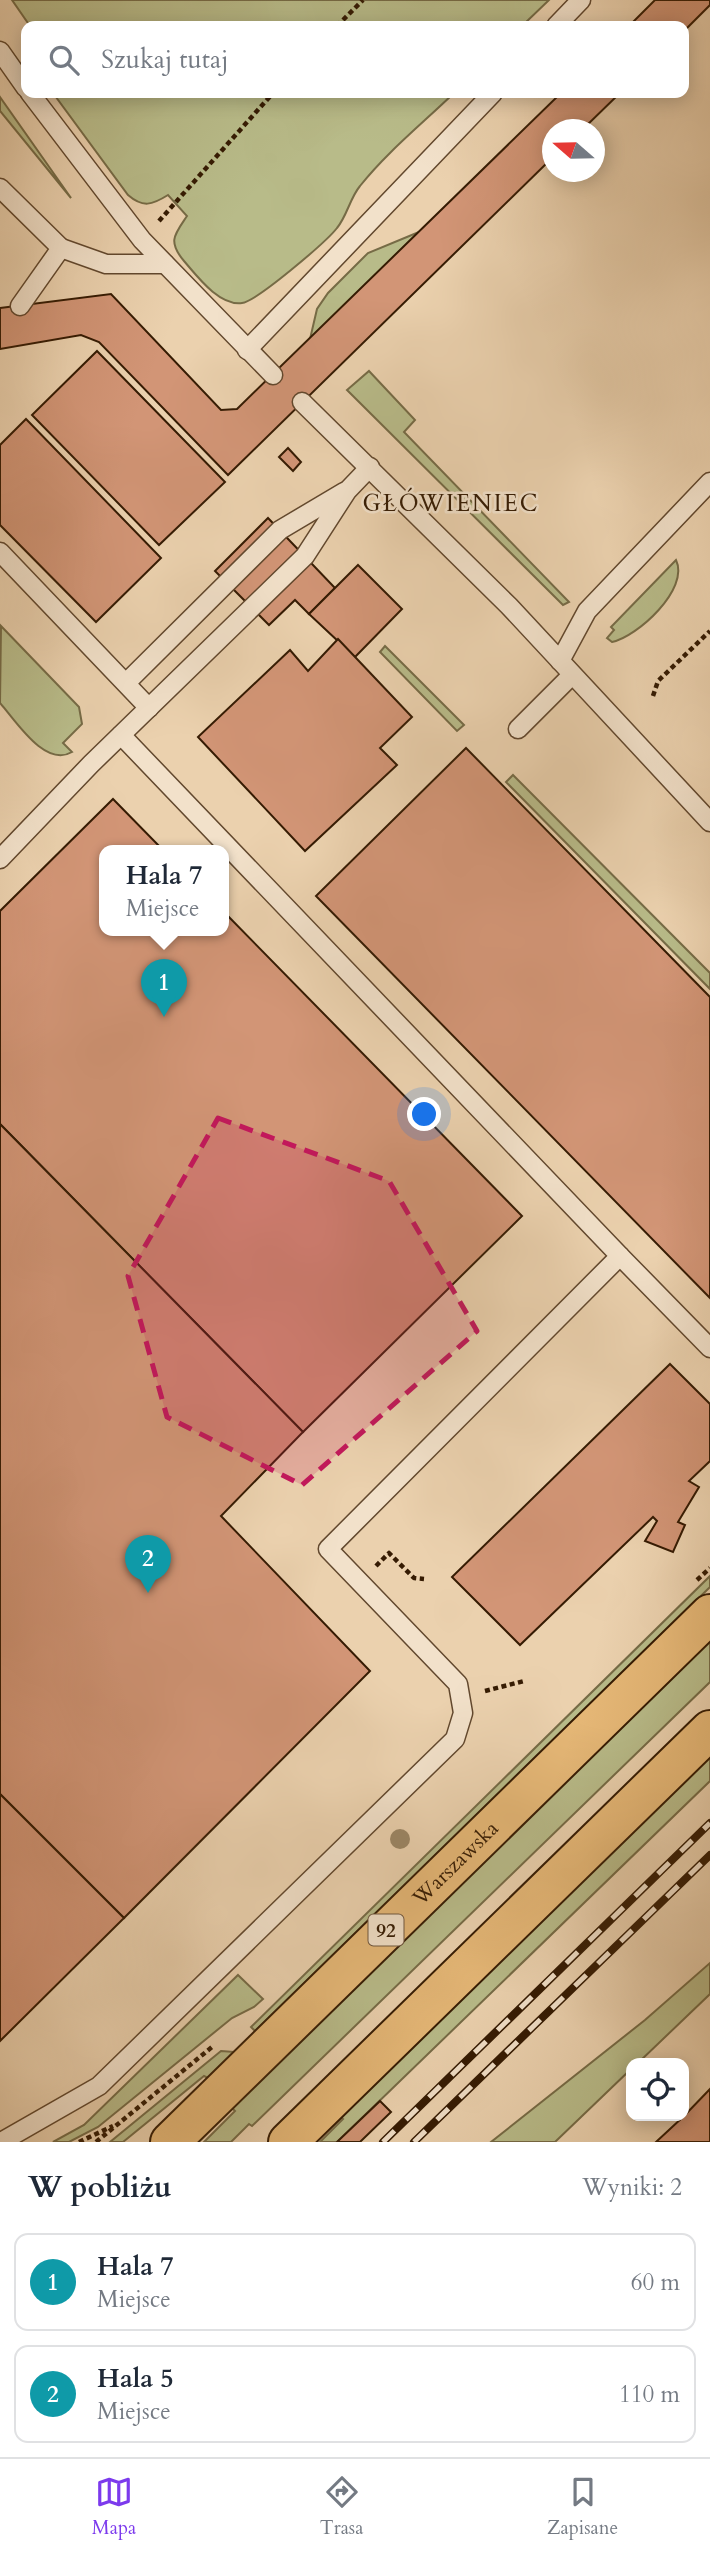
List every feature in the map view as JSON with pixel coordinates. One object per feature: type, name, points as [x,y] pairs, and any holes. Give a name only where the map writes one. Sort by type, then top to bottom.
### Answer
[{"type":"main road","name":"Warszawska","points":[[170,2142],[710,1614]]},
{"type":"main road","points":[[288,2142],[710,1730]]},
{"type":"lane","points":[[561,21],[581,0]]},
{"type":"lane","points":[[0,51],[21,81]]},
{"type":"lane","points":[[34,98],[142,240],[274,375]]},
{"type":"lane","points":[[247,350],[488,98]]},
{"type":"lane","points":[[0,188],[61,248],[106,264],[165,264]]},
{"type":"lane","points":[[20,306],[61,248]]},
{"type":"lane","points":[[302,402],[370,467],[560,661],[710,822]]},
{"type":"lane","points":[[0,859],[121,735],[305,556],[347,491],[370,467]]},
{"type":"lane","points":[[560,661],[587,611],[710,482]]},
{"type":"lane","points":[[127,682],[280,530],[347,491]]},
{"type":"lane","points":[[0,552],[149,708]]},
{"type":"lane","points":[[518,729],[572,675]]},
{"type":"lane","points":[[121,735],[226,845]]},
{"type":"lane","points":[[229,848],[710,1348]]},
{"type":"lane","points":[[1,2142],[99,2087],[455,1739],[463,1713],[458,1684],[328,1549],[620,1256]]},
{"type":"lane","points":[[195,2142],[218,2096]]},
{"type":"path","points":[[342,21],[363,0]]},
{"type":"path","points":[[142,240],[269,98]]},
{"type":"path","points":[[653,696],[658,681],[710,631]]},
{"type":"path","points":[[341,1562],[375,1566],[389,1553],[414,1578],[424,1579]]},
{"type":"path","points":[[491,1690],[524,1681]]},
{"type":"path","points":[[96,2142],[216,2044]]},
{"type":"path","points":[[79,2142],[122,2121]]},
{"type":"highlighted area","points":[[218,1118],[389,1181],[477,1331],[302,1485],[167,1417],[128,1276]]},
{"type":"green space","points":[[12,0],[549,0],[527,21],[27,21]]},
{"type":"green space","points":[[0,97],[71,198],[0,111]]},
{"type":"green space","points":[[57,98],[449,98],[371,173],[330,235],[276,282],[242,303],[233,303],[217,295],[202,282],[179,254],[174,243],[175,238],[187,216],[168,195],[148,204],[138,202],[128,195]]},
{"type":"green space","points":[[419,232],[310,339],[317,309],[328,293],[368,253]]},
{"type":"green space","points":[[369,371],[415,420],[404,432],[569,602],[563,605],[347,390]]},
{"type":"green space","points":[[676,560],[678,572],[675,584],[659,610],[647,622],[623,638],[612,642],[607,638],[614,630],[611,627]]},
{"type":"green space","points":[[1,626],[79,707],[82,724],[63,743],[72,752],[52,754],[42,748],[23,731],[0,703]]},
{"type":"green space","points":[[385,646],[464,725],[457,731],[380,652]]},
{"type":"green space","points":[[513,775],[710,973],[710,989],[506,782]]},
{"type":"green space","points":[[710,1576],[710,1587],[255,2031],[251,2027]]},
{"type":"green space","points":[[710,1641],[710,1682],[252,2126],[249,2124],[231,2142],[204,2142],[235,2111],[232,2108]]},
{"type":"green space","points":[[710,1756],[710,1781],[337,2142],[320,2142],[343,2119],[341,2117]]},
{"type":"green space","points":[[710,1963],[710,1994],[643,2058],[626,2058],[626,2074],[555,2142],[491,2142],[645,2020]]},
{"type":"green space","points":[[238,1975],[263,1999],[254,2007],[232,2018],[98,2127],[69,2142],[53,2142],[84,2125]]},
{"type":"green space","points":[[221,2051],[235,2052],[208,2078],[204,2076],[123,2142],[110,2142]]},
{"type":"building","points":[[655,0],[710,0],[710,5],[689,26],[689,21],[634,21]]},
{"type":"building","points":[[556,98],[615,98],[593,119],[542,119],[542,168],[228,475],[99,342],[81,335],[0,349],[0,308],[111,294],[221,410],[237,409]]},
{"type":"building","points":[[97,351],[225,482],[159,545],[32,415]]},
{"type":"building","points":[[26,419],[161,558],[96,622],[0,525],[0,445]]},
{"type":"building","points":[[288,448],[301,462],[293,471],[279,457]]},
{"type":"building","points":[[268,518],[335,588],[309,614],[295,600],[269,625],[215,571]]},
{"type":"building","points":[[358,565],[402,609],[355,657],[309,614]]},
{"type":"building","points":[[338,639],[412,717],[380,748],[397,765],[305,851],[198,737],[290,650],[308,671]]},
{"type":"building","points":[[466,748],[710,997],[710,1298],[316,896]]},
{"type":"building","points":[[113,799],[158,845],[99,845],[99,936],[229,936],[229,917],[522,1216],[303,1432],[0,1124],[0,911]]},
{"type":"building","points":[[0,1124],[303,1432],[221,1516],[370,1671],[124,1918],[0,1794]]},
{"type":"building","points":[[670,1364],[710,1404],[710,1461],[689,1481],[699,1487],[678,1522],[685,1525],[673,1552],[645,1541],[657,1521],[653,1517],[520,1645],[452,1577]]},
{"type":"building","points":[[0,1794],[124,1918],[0,2041]]},
{"type":"building","points":[[710,2089],[710,2142],[656,2142],[679,2121],[689,2121],[689,2111]]},
{"type":"building","points":[[380,2101],[391,2112],[360,2142],[337,2142]]},
{"type":"railway","points":[[383,2142],[710,1823]]},
{"type":"railway","points":[[414,2142],[710,1855]]},
{"type":"place","name":"Hala 7","points":[[164,1017]]},
{"type":"place","name":"Hala 5","points":[[148,1593]]},
{"type":"district","name":"GŁÓWIENIEC","points":[[451,503]]}]
